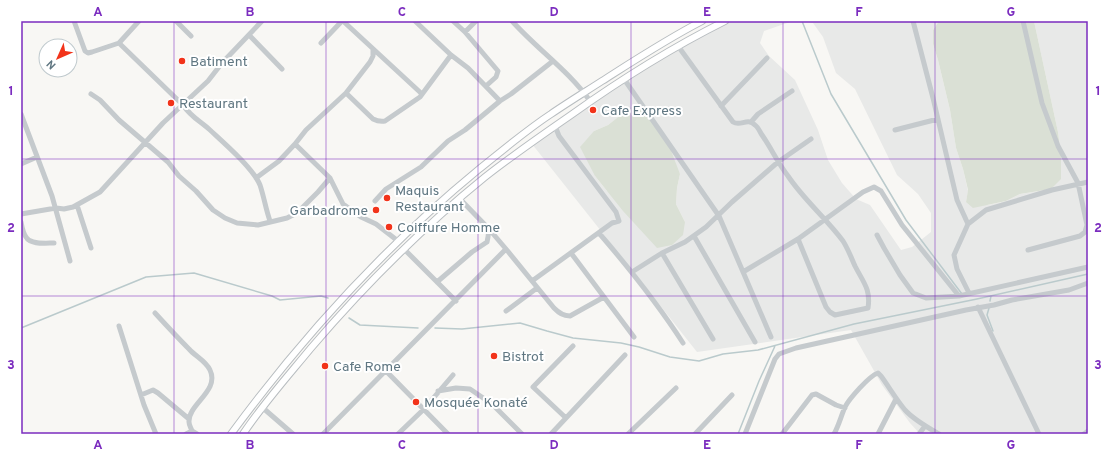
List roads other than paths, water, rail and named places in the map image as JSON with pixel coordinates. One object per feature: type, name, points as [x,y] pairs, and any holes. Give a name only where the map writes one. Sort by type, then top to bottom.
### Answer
[{"type":"main road","points":[[231,434],[255,402],[332,308],[362,276],[450,193],[550,114],[660,44],[702,21]]},
{"type":"main road","points":[[243,434],[339,315],[404,249],[460,199],[526,146],[590,101],[678,46],[724,21]]},
{"type":"street","points":[[74,21],[84,51],[88,53],[119,43],[139,21]]},
{"type":"street","points":[[176,21],[192,36]]},
{"type":"street","points":[[21,214],[56,208],[64,209],[77,205],[100,192],[145,142],[208,81],[262,21]]},
{"type":"street","points":[[321,43],[342,21],[422,94]]},
{"type":"street","points":[[415,21],[451,55],[468,68],[500,101]]},
{"type":"street","points":[[453,21],[465,32],[498,71],[496,77],[486,86]]},
{"type":"street","points":[[465,32],[476,21]]},
{"type":"street","points":[[512,21],[553,61],[590,101]]},
{"type":"street","points":[[913,21],[957,200],[968,224]]},
{"type":"street","points":[[1023,21],[1042,103],[1058,146],[1078,183],[1086,204],[1087,225],[1085,232],[1080,236],[1028,250]]},
{"type":"street","points":[[249,35],[282,69]]},
{"type":"street","points":[[119,43],[183,105],[191,116],[210,130],[244,163],[260,185],[270,221]]},
{"type":"street","points":[[678,46],[733,122],[738,124],[747,121],[755,125],[769,144],[778,162],[796,188],[843,242],[865,282],[870,299],[868,308],[835,315],[830,312],[826,307],[798,239]]},
{"type":"street","points":[[256,178],[279,161],[306,130],[346,93],[370,62],[373,56],[373,49]]},
{"type":"street","points":[[346,93],[373,119],[376,121],[385,121],[418,99],[451,55]]},
{"type":"street","points":[[721,106],[766,58]]},
{"type":"street","points":[[375,201],[386,189],[421,167],[448,141],[465,130],[500,101],[553,61]]},
{"type":"street","points":[[624,79],[719,216],[771,337]]},
{"type":"street","points":[[751,122],[758,114],[792,91]]},
{"type":"street","points":[[91,94],[100,100],[119,120],[168,162],[179,176],[196,191],[213,210],[236,223],[258,225],[297,214],[330,178]]},
{"type":"street","points":[[21,114],[56,208],[70,261]]},
{"type":"street","points":[[894,130],[938,119]]},
{"type":"street","points":[[532,282],[599,232],[612,223],[619,221],[616,212],[559,136],[555,126]]},
{"type":"street","points":[[632,272],[662,253],[694,236],[719,216],[732,202],[778,162],[811,139]]},
{"type":"street","points":[[295,144],[330,178],[343,204],[360,217],[376,224],[398,241]]},
{"type":"street","points":[[21,164],[37,157]]},
{"type":"street","points":[[969,293],[957,269],[954,255],[968,224],[986,210],[1078,183],[1088,182]]},
{"type":"street","points":[[743,272],[798,239],[863,192],[874,187],[881,190],[902,226],[959,296]]},
{"type":"street","points":[[460,199],[489,229],[554,308],[564,316],[570,316],[604,297]]},
{"type":"street","points":[[77,205],[91,248]]},
{"type":"street","points":[[21,222],[27,240],[34,242],[54,243]]},
{"type":"street","points":[[437,282],[472,252],[487,242],[489,229]]},
{"type":"street","points":[[599,232],[632,272],[683,343]]},
{"type":"street","points":[[694,236],[754,342]]},
{"type":"street","points":[[878,236],[900,276],[913,293],[926,298],[959,296],[1088,267]]},
{"type":"street","points":[[404,249],[456,301]]},
{"type":"street","points":[[323,434],[506,249]]},
{"type":"street","points":[[571,252],[634,337]]},
{"type":"street","points":[[662,253],[713,339]]},
{"type":"street","points":[[745,434],[775,359],[779,354],[796,348],[1012,300],[1069,290],[1088,283]]},
{"type":"street","points":[[506,311],[537,288]]},
{"type":"street","points":[[978,308],[1039,434]]},
{"type":"street","points":[[154,313],[189,349],[204,362],[210,370],[212,377],[210,386],[193,410],[189,419],[192,431],[197,434]]},
{"type":"street","points":[[119,326],[141,395],[156,434]]},
{"type":"street","points":[[566,418],[533,387],[573,346]]},
{"type":"street","points":[[551,434],[625,355]]},
{"type":"street","points":[[386,371],[448,434]]},
{"type":"street","points":[[834,434],[849,401],[876,373],[881,376],[896,399],[916,423],[939,434]]},
{"type":"street","points":[[398,434],[424,409],[453,375]]},
{"type":"street","points":[[438,391],[456,388],[470,389],[492,404],[522,434]]},
{"type":"street","points":[[628,434],[676,388]]},
{"type":"street","points":[[141,395],[153,390],[189,419]]},
{"type":"street","points":[[784,433],[812,395],[816,394],[845,408]]},
{"type":"street","points":[[695,434],[732,395]]},
{"type":"street","points":[[878,434],[896,399]]},
{"type":"street","points":[[263,408],[293,434]]},
{"type":"street","points":[[919,434],[925,426]]},
{"type":"street","points":[[186,434],[192,431]]},
{"type":"street","points":[[1084,434],[1088,431]]},
{"type":"waterway","points":[[802,21],[831,94],[906,220],[962,294]]},
{"type":"waterway","points":[[21,328],[146,277],[194,273],[272,296],[280,300],[321,296],[328,298]]},
{"type":"waterway","points":[[435,328],[462,329],[520,323],[573,338],[621,343],[670,357],[699,361],[723,354],[758,350],[854,324],[977,299],[1088,274]]},
{"type":"waterway","points":[[990,301],[991,296]]},
{"type":"waterway","points":[[989,308],[987,315],[993,331]]},
{"type":"waterway","points":[[349,318],[360,325],[418,328]]},
{"type":"waterway","points":[[738,434],[775,346]]},
{"type":"place","name":"Batiment","points":[[182,61]]},
{"type":"place","name":"Restaurant","points":[[171,103]]},
{"type":"place","name":"Cafe Express","points":[[593,110]]},
{"type":"place","name":"Maquis Restaurant","points":[[387,198]]},
{"type":"place","name":"Garbadrome","points":[[376,210]]},
{"type":"place","name":"Coiffure Homme","points":[[389,227]]},
{"type":"place","name":"Bistrot","points":[[494,356]]},
{"type":"place","name":"Cafe Rome","points":[[325,366]]},
{"type":"place","name":"Mosquée Konaté","points":[[416,402]]}]
